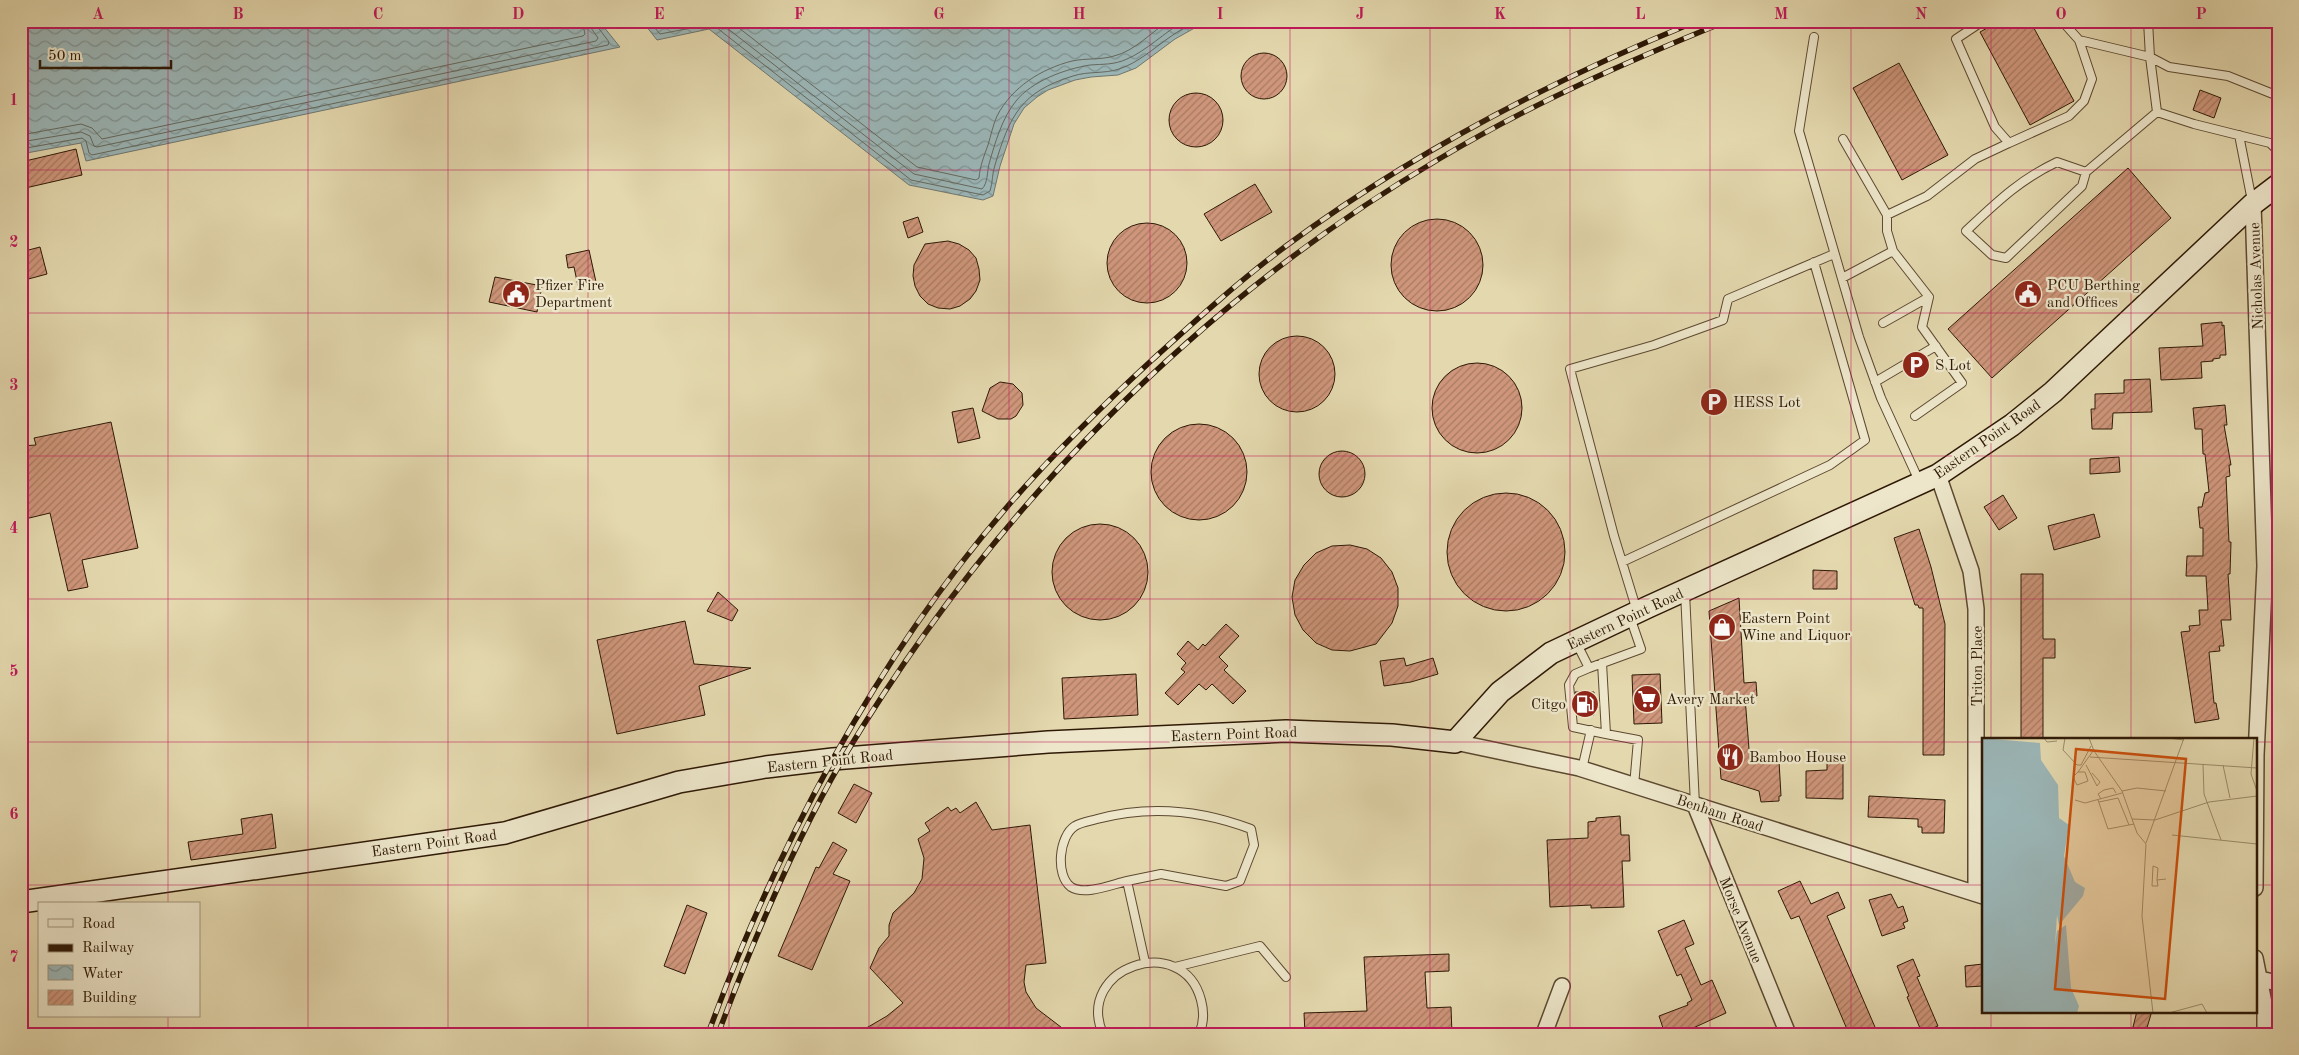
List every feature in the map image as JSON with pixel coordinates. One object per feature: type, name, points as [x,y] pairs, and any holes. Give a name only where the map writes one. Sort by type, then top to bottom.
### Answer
[{"type":"main road","name":"Eastern Point Road","points":[[21,902],[505,833],[679,782],[766,767],[833,759],[1048,742],[1286,731],[1392,735],[1455,742],[1483,709],[1515,679],[1551,654],[1633,614],[1929,479],[2012,425],[2053,392],[2253,204],[2278,185]]},
{"type":"street","name":"Nicholas Avenue","points":[[2253,204],[2265,566],[2256,755]]},
{"type":"street","name":"Triton Place","points":[[1929,479],[1971,571],[1976,609],[1979,895]]},
{"type":"street","name":"Benham Road","points":[[1455,742],[1582,769],[1979,895]]},
{"type":"street","name":"Morse Avenue","points":[[1695,805],[1788,1034]]},
{"type":"street","points":[[2256,965],[2266,1008],[2265,1034]]},
{"type":"street","points":[[2258,979],[2278,983]]},
{"type":"street","points":[[1544,1034],[1562,986]]},
{"type":"lane","points":[[1983,21],[1956,39],[1995,127],[2009,142]]},
{"type":"lane","points":[[1886,215],[1927,196],[1975,159],[2069,116],[2084,101],[2092,79],[2079,40],[2062,21]]},
{"type":"lane","points":[[2148,21],[2150,57],[2157,112]]},
{"type":"lane","points":[[1814,37],[1799,132],[1834,254],[1875,382],[1929,479]]},
{"type":"lane","points":[[2079,40],[2150,57],[2169,67],[2228,76],[2278,96]]},
{"type":"lane","points":[[2157,112],[2194,124],[2270,143],[2278,150]]},
{"type":"lane","points":[[2086,172],[2057,162],[2032,174],[2004,195],[1966,231],[1992,255],[2006,258],[2082,186],[2086,172],[2157,112]]},
{"type":"lane","points":[[2239,135],[2253,204]]},
{"type":"lane","points":[[1843,139],[1886,215],[1887,230],[1893,251],[1929,297]]},
{"type":"lane","points":[[1842,278],[1893,251]]},
{"type":"lane","points":[[1634,786],[1638,740],[1573,727],[1569,685],[1575,674],[1641,649],[1622,562],[1570,369],[1654,345],[1723,320],[1728,299],[1834,254]]},
{"type":"lane","points":[[1622,562],[1830,465],[1865,440],[1814,262]]},
{"type":"lane","points":[[1882,323],[1929,297]]},
{"type":"lane","points":[[1915,416],[1962,383],[1922,327],[1929,297]]},
{"type":"lane","points":[[1875,382],[1936,346]]},
{"type":"lane","points":[[1685,590],[1695,805]]},
{"type":"lane","points":[[1576,641],[1588,668]]},
{"type":"lane","points":[[1602,663],[1606,734]]},
{"type":"lane","points":[[1582,769],[1591,730]]},
{"type":"lane","points":[[1168,810],[1190,812],[1251,829],[1254,845],[1240,880],[1233,884],[1226,886],[1212,885],[1162,874],[1127,881],[1084,891],[1072,887],[1064,877],[1061,848],[1066,834],[1076,825],[1109,816],[1168,810]]},
{"type":"lane","points":[[1127,881],[1145,962]]},
{"type":"lane","points":[[1175,967],[1260,946],[1286,977]]},
{"type":"lane","points":[[1103,1034],[1100,1027],[1098,1010],[1102,994],[1111,979],[1124,969],[1145,962],[1158,962],[1175,967],[1189,978],[1199,993],[1204,1010],[1199,1034]]},
{"type":"water","points":[[21,21],[599,21],[620,47],[86,161],[81,143],[21,154]]},
{"type":"water","points":[[642,21],[1207,21],[1175,39],[1136,68],[1118,75],[1075,80],[1048,90],[1037,97],[1024,108],[1014,124],[1000,166],[993,196],[983,200],[909,185],[709,29],[657,40]]},
{"type":"building","points":[[2000,21],[2030,21],[2074,101],[2030,125],[1980,32]]},
{"type":"building","points":[[1269,53],[1281,59],[1286,67],[1286,85],[1281,93],[1273,98],[1259,99],[1247,93],[1242,85],[1241,71],[1247,59],[1255,54]]},
{"type":"building","points":[[1899,63],[1948,155],[1902,180],[1853,88]]},
{"type":"building","points":[[2200,90],[2221,98],[2214,118],[2193,110]]},
{"type":"building","points":[[1191,93],[1201,93],[1211,97],[1219,105],[1223,120],[1219,135],[1211,143],[1201,147],[1191,147],[1181,143],[1173,135],[1169,125],[1169,115],[1173,105],[1181,97]]},
{"type":"building","points":[[76,149],[82,175],[21,189],[21,162]]},
{"type":"building","points":[[2128,168],[2171,218],[1992,378],[1948,329]]},
{"type":"building","points":[[1255,184],[1272,212],[1221,241],[1204,214]]},
{"type":"building","points":[[918,217],[923,232],[908,238],[903,222]]},
{"type":"building","points":[[1437,219],[1455,222],[1470,232],[1480,247],[1483,265],[1480,283],[1470,298],[1455,308],[1437,311],[1419,308],[1404,298],[1394,283],[1391,265],[1394,247],[1404,232],[1419,222]]},
{"type":"building","points":[[1147,223],[1162,226],[1175,235],[1184,248],[1187,263],[1184,278],[1175,291],[1162,300],[1147,303],[1132,300],[1119,291],[1110,278],[1107,263],[1110,248],[1119,235],[1132,226]]},
{"type":"building","points":[[948,241],[959,244],[969,250],[976,258],[980,280],[976,291],[970,299],[960,306],[950,309],[938,308],[928,304],[920,296],[913,276],[914,265],[925,244]]},
{"type":"building","points":[[40,247],[47,274],[21,281],[21,252]]},
{"type":"building","points":[[589,250],[596,282],[578,286],[574,267],[568,268],[566,255]]},
{"type":"building","name":"Pfizer Fire Department","points":[[495,277],[542,286],[537,312],[489,302]]},
{"type":"building","points":[[2222,322],[2222,326],[2224,325],[2226,355],[2220,355],[2220,358],[2213,359],[2213,361],[2201,362],[2202,378],[2161,380],[2159,348],[2203,346],[2201,324]]},
{"type":"building","points":[[1290,336],[1304,336],[1318,342],[1329,353],[1335,367],[1332,389],[1324,401],[1304,412],[1290,412],[1276,406],[1265,395],[1259,381],[1259,367],[1265,353],[1276,342]]},
{"type":"building","points":[[1477,363],[1494,367],[1509,376],[1518,391],[1522,408],[1518,425],[1509,440],[1494,449],[1477,453],[1460,449],[1445,440],[1436,425],[1432,408],[1436,391],[1445,376],[1460,367]]},
{"type":"building","points":[[2150,379],[2152,412],[2113,413],[2112,429],[2092,429],[2091,409],[2095,409],[2095,394],[2124,393],[2124,380]]},
{"type":"building","points":[[1000,382],[1013,384],[1022,393],[1023,405],[1016,416],[1011,419],[998,419],[982,411],[990,388]]},
{"type":"building","points":[[2225,405],[2227,425],[2224,425],[2231,465],[2229,465],[2230,476],[2226,477],[2229,542],[2231,542],[2230,574],[2228,574],[2231,620],[2221,620],[2224,646],[2219,646],[2220,651],[2209,652],[2214,703],[2216,703],[2219,719],[2195,723],[2181,632],[2190,631],[2189,626],[2200,625],[2199,610],[2208,610],[2206,576],[2186,576],[2187,556],[2203,556],[2203,528],[2200,528],[2198,507],[2202,507],[2205,493],[2209,492],[2205,454],[2203,454],[2202,429],[2195,429],[2193,408]]},
{"type":"building","points":[[973,408],[980,438],[958,443],[952,412]]},
{"type":"building","points":[[111,422],[138,548],[82,560],[88,587],[68,591],[50,513],[21,520],[21,446],[36,445],[34,438]]},
{"type":"building","points":[[1199,424],[1217,427],[1233,438],[1244,454],[1247,472],[1244,490],[1233,506],[1217,517],[1199,520],[1181,517],[1165,506],[1154,490],[1151,472],[1154,454],[1165,438],[1181,427]]},
{"type":"building","points":[[1337,451],[1347,451],[1361,461],[1365,474],[1361,487],[1355,493],[1347,497],[1337,497],[1323,487],[1319,479],[1319,469],[1329,455]]},
{"type":"building","points":[[2119,457],[2120,472],[2090,474],[2090,459]]},
{"type":"building","points":[[1506,493],[1529,497],[1548,510],[1561,529],[1565,552],[1561,575],[1548,594],[1529,607],[1506,611],[1483,607],[1464,594],[1451,575],[1447,552],[1451,529],[1464,510],[1483,497]]},
{"type":"building","points":[[2003,495],[2017,518],[1999,530],[1984,507]]},
{"type":"building","points":[[2094,514],[2100,537],[2054,550],[2048,526]]},
{"type":"building","points":[[1100,524],[1118,528],[1134,538],[1144,554],[1148,572],[1144,590],[1134,606],[1118,616],[1100,620],[1082,616],[1066,606],[1056,590],[1052,572],[1056,554],[1066,538],[1082,528]]},
{"type":"building","points":[[1919,529],[1931,567],[1945,624],[1944,755],[1923,755],[1923,608],[1915,605],[1894,538]]},
{"type":"building","points":[[1350,545],[1367,549],[1381,558],[1392,572],[1398,588],[1398,606],[1392,623],[1376,644],[1350,651],[1332,650],[1316,643],[1303,630],[1295,615],[1292,597],[1295,580],[1304,565],[1316,553],[1332,546]]},
{"type":"building","points":[[1813,570],[1837,571],[1837,589],[1813,589]]},
{"type":"building","points":[[2021,574],[2043,574],[2043,639],[2055,639],[2055,658],[2043,658],[2043,738],[2021,738]]},
{"type":"building","points":[[718,592],[738,610],[732,621],[707,611]]},
{"type":"building","points":[[1739,598],[1744,683],[1756,682],[1757,696],[1745,697],[1750,762],[1779,761],[1781,796],[1779,796],[1779,801],[1761,802],[1759,791],[1721,779],[1709,611]]},
{"type":"building","points":[[685,621],[694,664],[751,668],[699,686],[705,715],[617,734],[597,640]]},
{"type":"building","points":[[1226,624],[1239,636],[1219,657],[1228,666],[1224,670],[1246,691],[1233,704],[1212,684],[1206,690],[1199,684],[1178,705],[1165,693],[1185,672],[1181,669],[1186,663],[1177,654],[1188,641],[1198,650],[1203,644],[1205,646]]},
{"type":"building","points":[[1404,658],[1406,666],[1433,658],[1438,674],[1411,682],[1384,686],[1380,661]]},
{"type":"building","points":[[1136,674],[1138,715],[1064,719],[1062,678]]},
{"type":"building","name":"Avery Market","points":[[1660,674],[1662,723],[1634,724],[1632,675]]},
{"type":"building","name":"Citgo","points":[[1575,692],[1594,692],[1594,715],[1578,716]]},
{"type":"building","points":[[1827,762],[1843,762],[1843,799],[1806,798],[1806,771],[1827,770]]},
{"type":"building","points":[[854,784],[872,793],[856,823],[838,813]]},
{"type":"building","points":[[1869,796],[1945,800],[1944,833],[1922,833],[1922,827],[1918,827],[1918,819],[1868,817]]},
{"type":"building","points":[[976,802],[992,830],[1030,825],[1046,963],[1026,965],[1024,982],[1026,992],[1036,1008],[1070,1034],[856,1034],[887,1016],[903,1003],[870,968],[879,948],[889,936],[889,925],[893,913],[914,893],[922,879],[924,858],[918,839],[930,831],[925,823],[948,807],[951,811],[956,808],[960,813]]},
{"type":"building","points":[[272,814],[276,848],[191,860],[188,842],[243,834],[241,819]]},
{"type":"building","points":[[1620,816],[1621,835],[1629,835],[1630,861],[1622,861],[1624,907],[1591,908],[1591,905],[1550,907],[1547,840],[1588,838],[1588,822],[1596,821],[1596,818]]},
{"type":"building","points":[[833,842],[847,850],[833,874],[850,881],[812,970],[778,956],[816,867],[819,868]]},
{"type":"building","points":[[1800,881],[1811,904],[1838,892],[1845,908],[1827,916],[1878,1034],[1849,1034],[1799,916],[1791,919],[1778,891]]},
{"type":"building","points":[[1891,894],[1898,908],[1903,906],[1908,921],[1903,923],[1905,928],[1882,936],[1869,900]]},
{"type":"building","points":[[687,905],[707,913],[685,974],[664,966]]},
{"type":"building","points":[[1684,920],[1694,944],[1685,948],[1701,985],[1712,980],[1726,1013],[1680,1034],[1665,1034],[1659,1016],[1688,1005],[1687,1003],[1692,1000],[1681,974],[1677,976],[1658,931]]},
{"type":"building","points":[[1449,954],[1449,971],[1425,972],[1427,1008],[1451,1007],[1452,1034],[1305,1034],[1304,1013],[1367,1011],[1364,957]]},
{"type":"building","points":[[1913,959],[1920,976],[1917,977],[1938,1026],[1922,1033],[1897,966]]},
{"type":"building","points":[[1982,964],[1982,986],[1966,987],[1965,966]]},
{"type":"building","points":[[2137,1012],[2152,1012],[2146,1031],[2133,1027]]},
{"type":"railway","points":[[708,1034],[735,963],[765,893],[798,824],[834,757],[873,691],[915,627],[959,566],[1007,507],[1059,450],[1133,378],[1251,273],[1334,212],[1433,149],[1484,121],[1589,68],[1697,21]]},
{"type":"railway","points":[[718,1034],[775,892],[808,823],[844,757],[901,667],[964,581],[1032,499],[1105,420],[1182,347],[1264,279],[1349,216],[1439,159],[1509,120],[1580,84],[1727,21]]},
{"type":"place","name":"Pfizer Fire Department","points":[[516,294]]},
{"type":"place","name":"PCU Berthing and Offices","points":[[2028,294]]},
{"type":"place","name":"S Lot","points":[[1916,365]]},
{"type":"place","name":"HESS Lot","points":[[1714,402]]},
{"type":"place","name":"Eastern Point Wine and Liquor","points":[[1722,627]]},
{"type":"place","name":"Avery Market","points":[[1647,699]]},
{"type":"place","name":"Citgo","points":[[1585,704]]},
{"type":"place","name":"Bamboo House","points":[[1730,757]]}]
